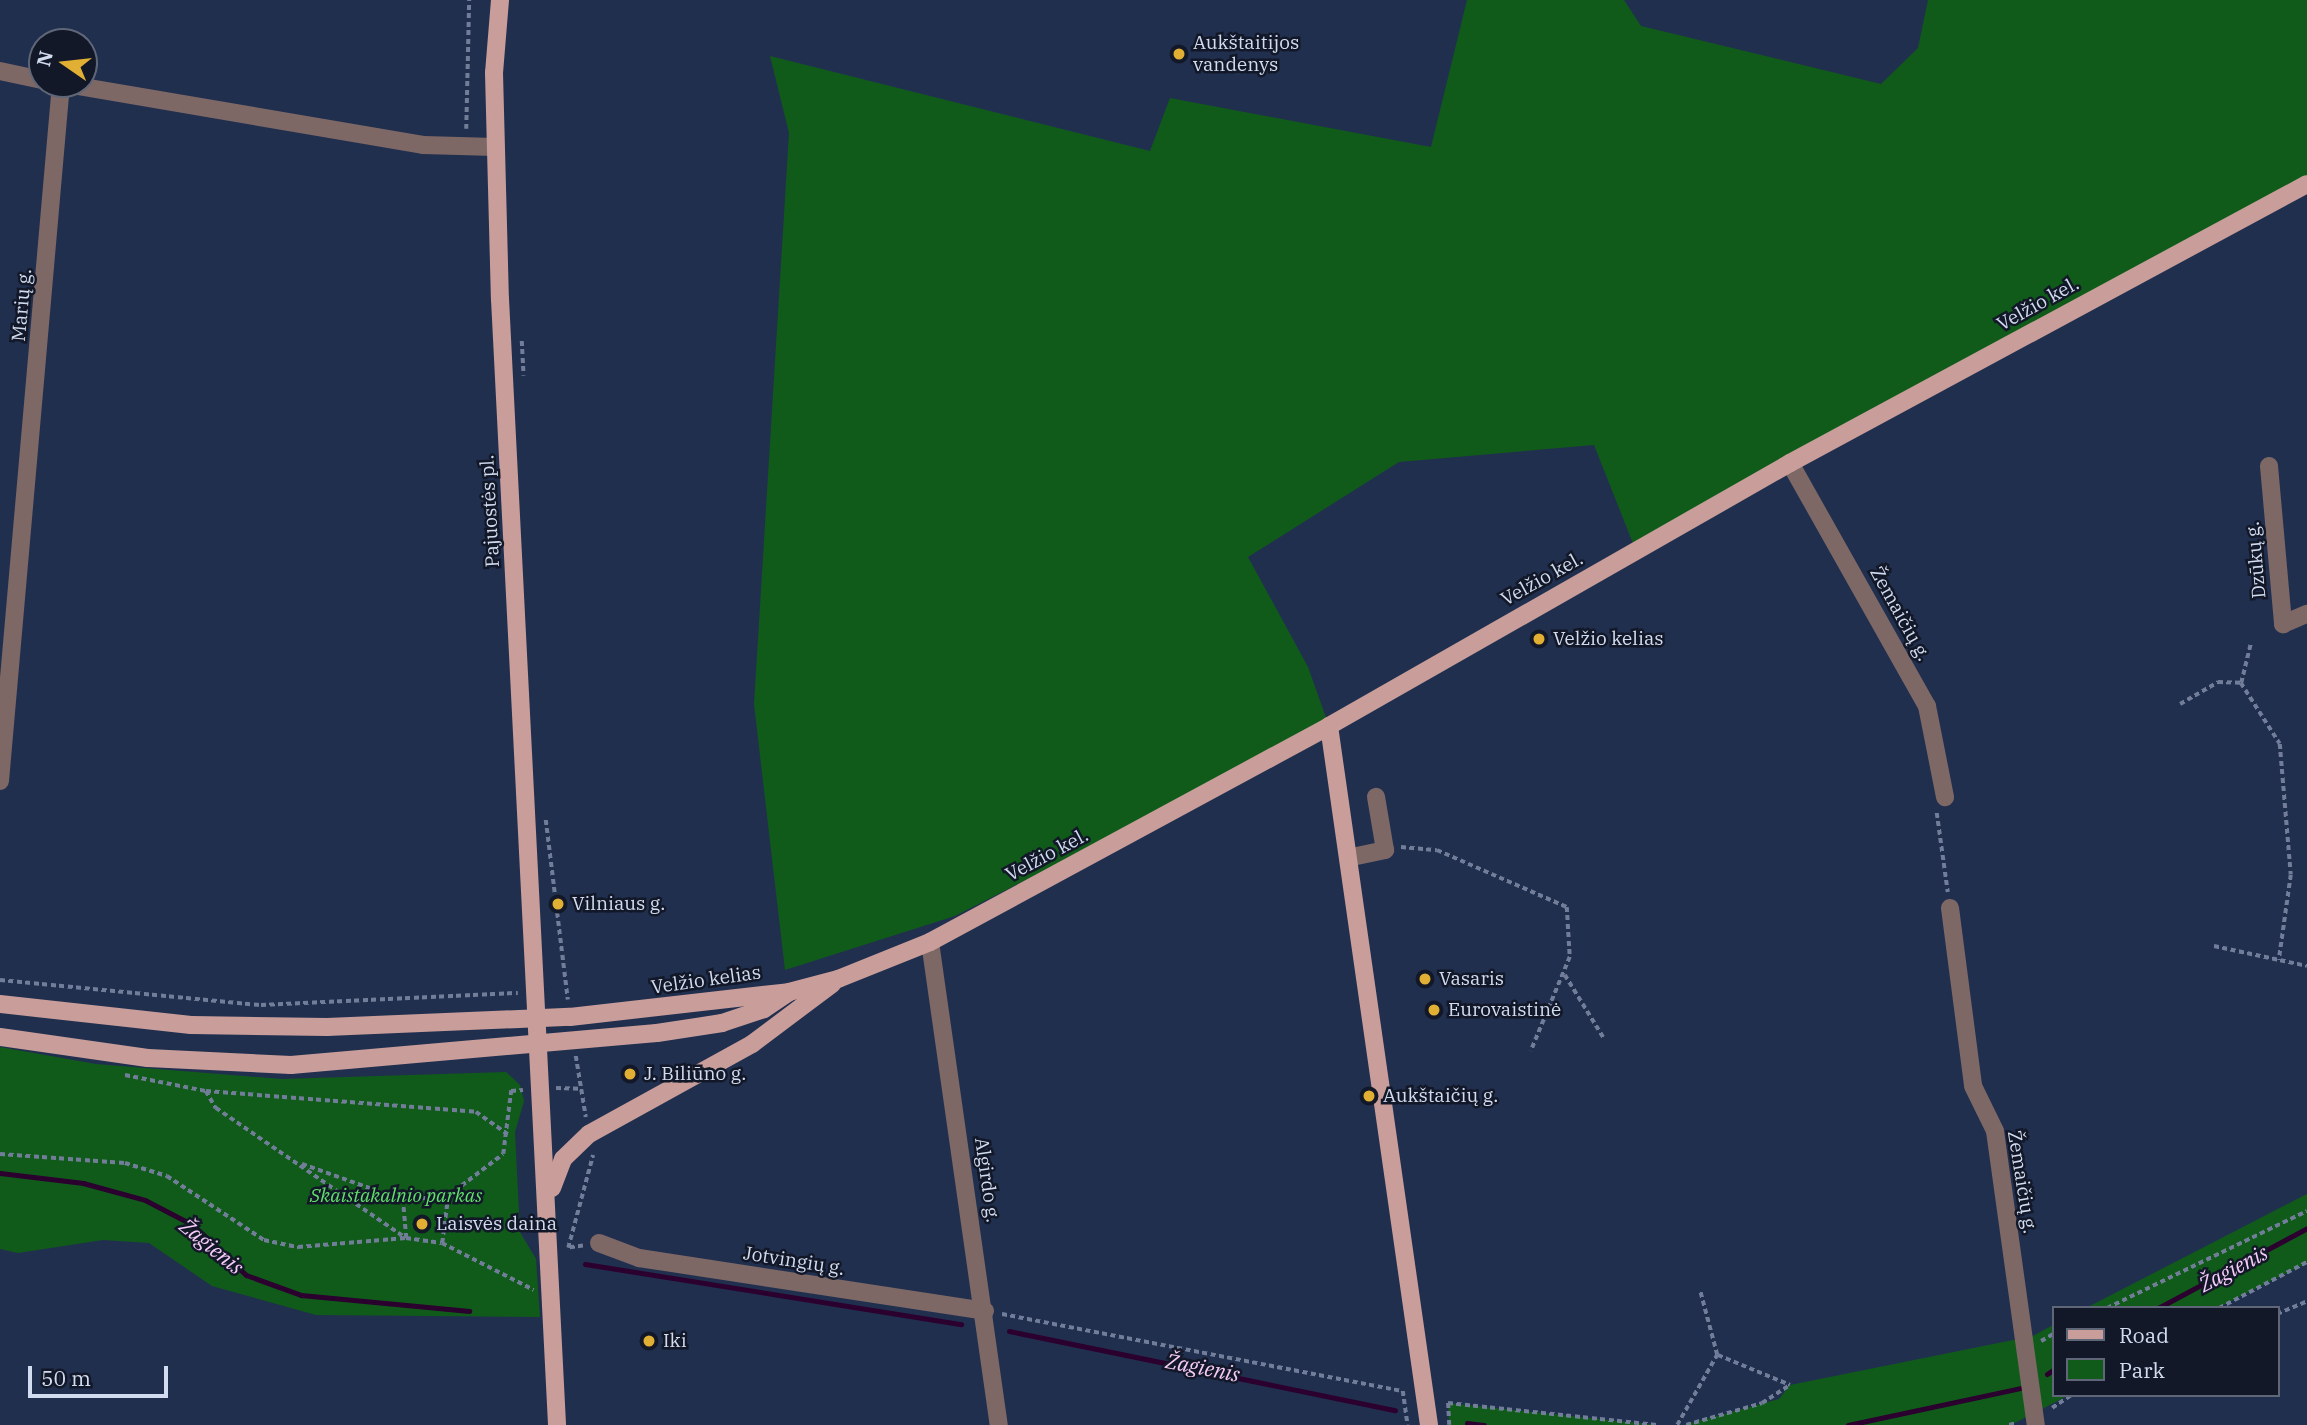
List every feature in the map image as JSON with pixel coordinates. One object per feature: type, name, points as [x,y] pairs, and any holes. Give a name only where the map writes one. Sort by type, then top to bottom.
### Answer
[{"type":"main road","name":"Pajuostės pl.","points":[[500,0],[495,147],[538,1019]]},
{"type":"main road","name":"Velžio kel.","points":[[789,992],[838,979],[930,942],[1329,726],[1790,463],[2307,184]]},
{"type":"main road","points":[[1329,726],[1352,858],[1429,1425]]},
{"type":"main road","points":[[548,1198],[563,1158],[589,1134],[752,1044],[838,979]]},
{"type":"main road","name":"Velžio kelias","points":[[538,1019],[789,992]]},
{"type":"main road","name":"Velžio kelias","points":[[540,1047],[722,1023],[764,1009],[789,992]]},
{"type":"main road","points":[[0,1004],[245,1028],[538,1019],[557,1425]]},
{"type":"main road","points":[[0,1037],[257,1066],[540,1047]]},
{"type":"street","points":[[0,71],[28,77]]},
{"type":"street","points":[[98,90],[466,149],[495,147]]},
{"type":"street","name":"Marių g.","points":[[0,781],[62,98]]},
{"type":"street","name":"Žemaičių g.","points":[[1790,463],[1927,706],[1945,797]]},
{"type":"street","name":"Dzūkų g.","points":[[2269,466],[2283,624],[2307,614]]},
{"type":"street","points":[[1352,858],[1385,850],[1376,797]]},
{"type":"street","name":"Žemaičių g.","points":[[1950,908],[1973,1086],[1995,1131],[2036,1425]]},
{"type":"street","name":"Algirdo g.","points":[[930,942],[985,1311],[999,1425]]},
{"type":"street","name":"Jotvingių g.","points":[[599,1243],[639,1258],[985,1311]]},
{"type":"path","points":[[466,149],[469,0]]},
{"type":"path","points":[[522,337],[524,391]]},
{"type":"path","points":[[2250,642],[2241,683],[2280,744],[2291,875],[2279,960]]},
{"type":"path","points":[[2180,704],[2218,682],[2241,683]]},
{"type":"path","points":[[1945,797],[1936,806],[1950,908]]},
{"type":"path","points":[[545,811],[570,1017]]},
{"type":"path","points":[[1385,850],[1437,850],[1567,907],[1565,975],[1531,1052]]},
{"type":"path","points":[[2214,946],[2307,966]]},
{"type":"path","points":[[1565,975],[1605,1040]]},
{"type":"path","points":[[0,979],[261,1004],[566,989]]},
{"type":"path","points":[[568,1248],[594,1150],[574,1044]]},
{"type":"path","points":[[297,1162],[403,1200],[447,1196],[503,1154],[509,1135],[476,1112],[206,1091],[216,1108],[406,1238]]},
{"type":"path","points":[[0,1154],[125,1163],[167,1176],[264,1240],[286,1245],[406,1238],[442,1243],[552,1299]]},
{"type":"path","points":[[442,1243],[447,1196]]},
{"type":"path","points":[[403,1200],[406,1238]]},
{"type":"path","points":[[2111,1306],[2307,1211]]},
{"type":"path","points":[[2223,1306],[2307,1262]]},
{"type":"path","points":[[1677,1425],[1717,1355],[1700,1291]]},
{"type":"path","points":[[2279,1313],[2307,1301]]},
{"type":"path","points":[[985,1311],[1403,1391],[1408,1425]]},
{"type":"path","points":[[1686,1425],[1762,1403],[1790,1385],[1717,1355]]},
{"type":"path","points":[[1449,1425],[1448,1403],[1657,1425]]},
{"type":"green space","points":[[1467,0],[1624,0],[1641,26],[1881,84],[1918,48],[1928,0],[2307,0],[2307,187],[1636,551],[1594,445],[1399,462],[1248,557],[1308,667],[1329,726],[955,916],[785,970],[754,704],[789,133],[770,56],[1150,151],[1170,98],[1431,147]]},
{"type":"green space","name":"Skaistakalnio parkas","points":[[0,1047],[96,1064],[282,1079],[506,1072],[520,1085],[524,1101],[515,1132],[520,1232],[536,1259],[540,1317],[316,1315],[212,1286],[149,1243],[103,1240],[18,1253],[0,1249]]},
{"type":"green space","points":[[2307,1194],[2307,1263],[2221,1306],[2090,1306]]},
{"type":"green space","points":[[2052,1326],[2052,1397],[2065,1397],[2011,1425],[1683,1425],[1779,1399],[1790,1385],[2033,1336]]},
{"type":"green space","points":[[1448,1403],[1657,1425],[1449,1425]]},
{"type":"waterway","name":"Žagienis","points":[[0,1173],[83,1183],[145,1200],[193,1225],[246,1275],[301,1295],[469,1311]]},
{"type":"waterway","name":"Žagienis","points":[[2162,1306],[2307,1228]]},
{"type":"waterway","name":"Žagienis","points":[[585,1264],[961,1324]]},
{"type":"waterway","name":"Žagienis","points":[[1009,1331],[1395,1410]]},
{"type":"waterway","name":"Žagienis","points":[[2047,1374],[2052,1371]]},
{"type":"waterway","name":"Žagienis","points":[[1848,1425],[2020,1388]]},
{"type":"waterway","name":"Žagienis","points":[[1467,1423],[1484,1425]]},
{"type":"place","name":"Aukštaitijos vandenys","points":[[1179,54]]},
{"type":"place","name":"Velžio kelias","points":[[1539,639]]},
{"type":"place","name":"Vilniaus g.","points":[[558,904]]},
{"type":"place","name":"Vasaris","points":[[1425,979]]},
{"type":"place","name":"Eurovaistinė","points":[[1434,1010]]},
{"type":"place","name":"J. Biliūno g.","points":[[630,1074]]},
{"type":"place","name":"Aukštaičių g.","points":[[1369,1096]]},
{"type":"place","name":"Laisvės daina","points":[[422,1224]]},
{"type":"place","name":"Iki","points":[[649,1341]]}]
